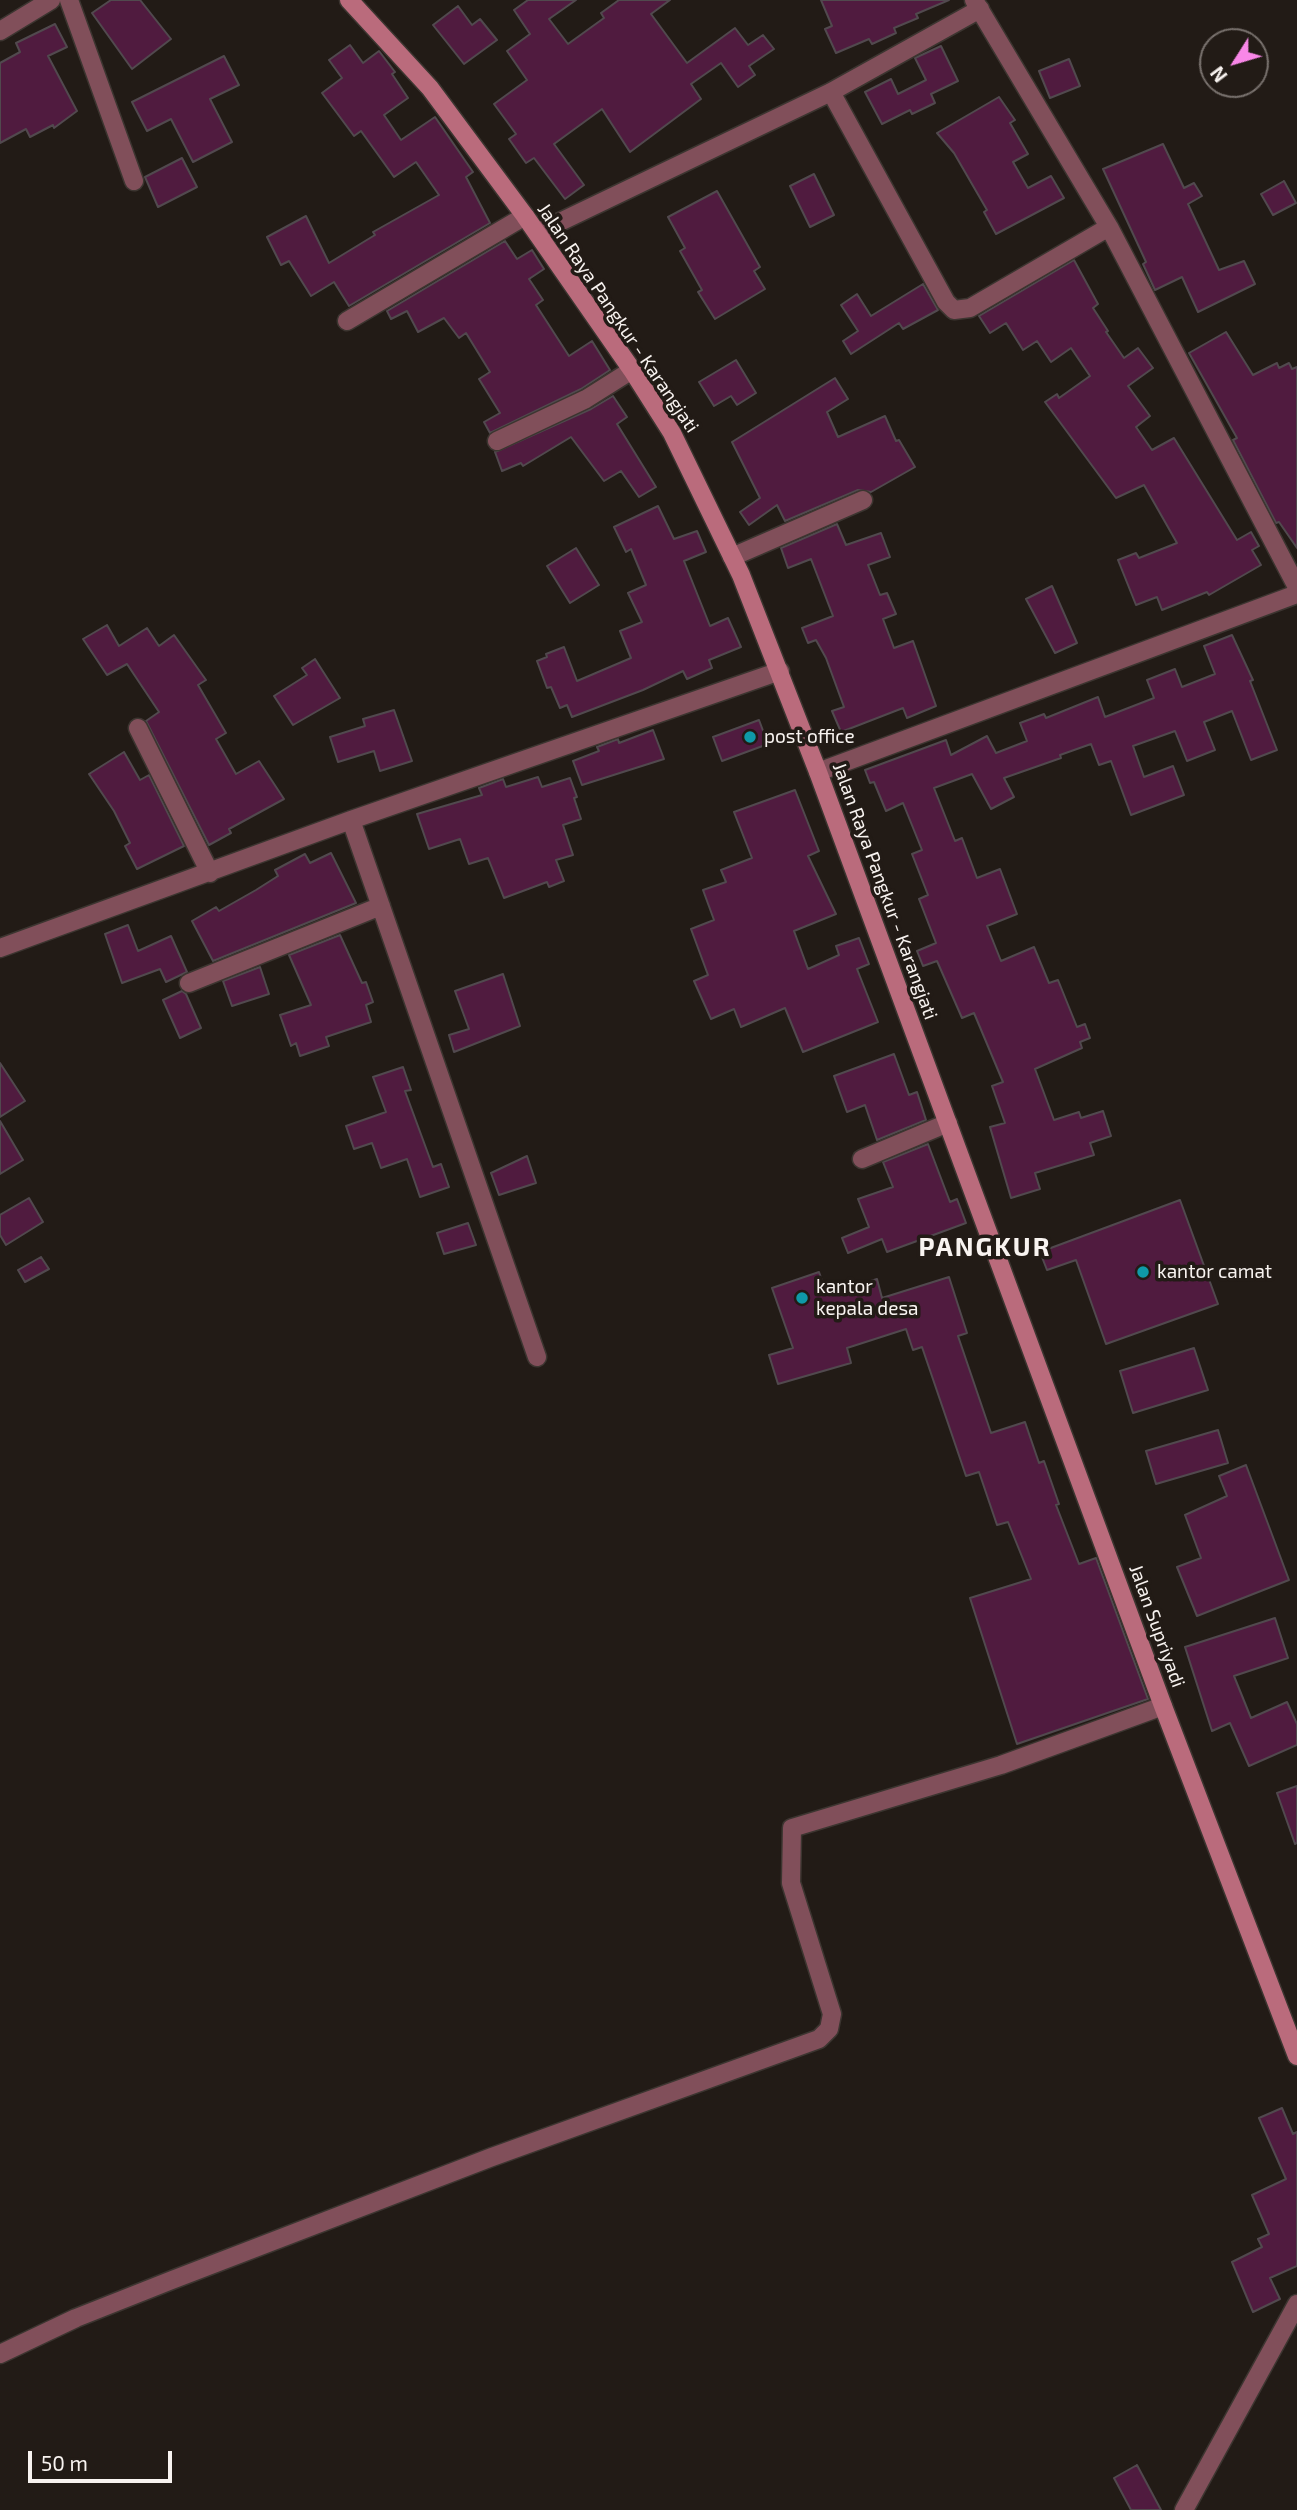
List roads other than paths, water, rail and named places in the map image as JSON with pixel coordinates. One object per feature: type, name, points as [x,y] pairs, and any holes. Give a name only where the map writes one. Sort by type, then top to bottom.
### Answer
[{"type":"main road","name":"Jalan Raya Pangkur - Karangjati","points":[[349,0],[430,88],[526,216],[672,433],[732,557],[780,671],[980,1209]]},
{"type":"main road","name":"Jalan Supriyadi","points":[[980,1209],[1297,2056]]},
{"type":"street","points":[[69,0],[134,181]]},
{"type":"street","points":[[0,31],[46,1]]},
{"type":"street","points":[[537,233],[831,92],[977,4],[1109,227],[1297,587]]},
{"type":"street","points":[[831,92],[946,302],[954,310],[970,308],[1109,227]]},
{"type":"street","points":[[346,321],[526,216]]},
{"type":"street","points":[[497,441],[586,399],[632,370]]},
{"type":"street","points":[[732,557],[863,500]]},
{"type":"street","points":[[818,772],[1297,594]]},
{"type":"street","points":[[0,948],[351,820],[780,671]]},
{"type":"street","points":[[138,728],[210,873]]},
{"type":"street","points":[[351,820],[537,1357]]},
{"type":"street","points":[[189,983],[381,906]]},
{"type":"street","points":[[862,1159],[948,1123]]},
{"type":"street","points":[[0,2354],[76,2318],[172,2280],[492,2157],[819,2039],[829,2029],[832,2014],[791,1883],[792,1829],[1001,1765],[1164,1706]]},
{"type":"street","points":[[1184,2510],[1297,2304]]},
{"type":"place","name":"post office","points":[[750,737]]},
{"type":"place","name":"kantor camat","points":[[1143,1272]]},
{"type":"place","name":"kantor kepala desa","points":[[802,1298]]},
{"type":"district","name":"PANGKUR","points":[[985,1247]]}]
